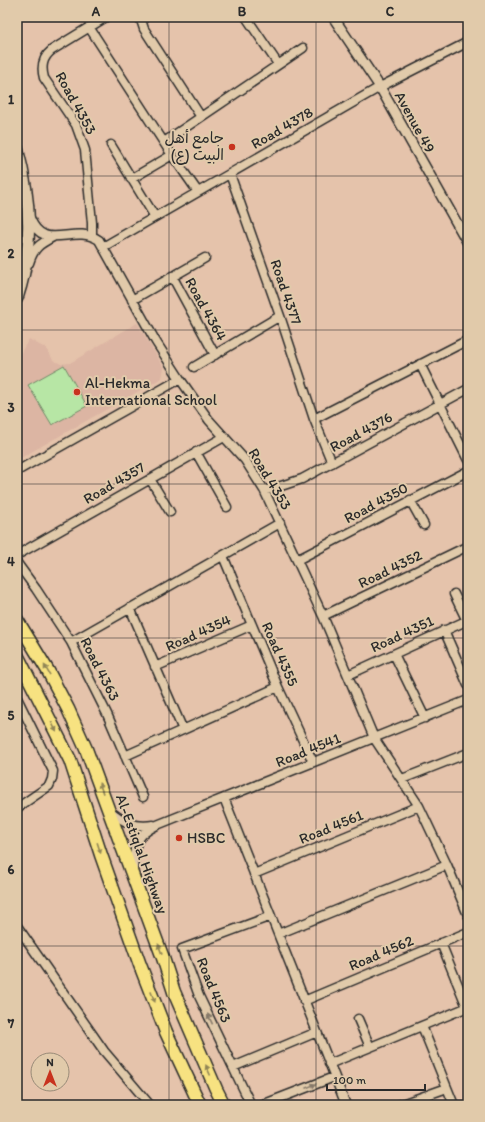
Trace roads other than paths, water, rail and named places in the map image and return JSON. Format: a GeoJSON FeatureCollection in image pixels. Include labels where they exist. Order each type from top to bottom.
{"type":"FeatureCollection","features":[{"type":"Feature","properties":{"kind":"main road"},"geometry":{"type":"LineString","coordinates":[[17,148],[23,172],[29,215],[29,231],[24,278],[17,298]]}},
{"type":"Feature","properties":{"kind":"main road","name":"Al-Estiqlal Highway"},"geometry":{"type":"LineString","coordinates":[[17,620],[48,671],[68,709],[86,749],[163,958],[174,992],[224,1105]]}},
{"type":"Feature","properties":{"kind":"main road"},"geometry":{"type":"LineString","coordinates":[[17,655],[70,760],[120,911],[140,965],[166,1032],[200,1105]]}},
{"type":"Feature","properties":{"kind":"street","name":"Road 4353"},"geometry":{"type":"LineString","coordinates":[[106,17],[47,53],[42,63],[44,78],[76,125],[85,150],[92,236],[99,240],[103,246],[156,342],[180,379],[210,420],[245,460],[264,490],[324,616],[374,738]]}},
{"type":"Feature","properties":{"kind":"street"},"geometry":{"type":"LineString","coordinates":[[140,17],[144,29],[201,117]]}},
{"type":"Feature","properties":{"kind":"street"},"geometry":{"type":"LineString","coordinates":[[246,17],[278,64]]}},
{"type":"Feature","properties":{"kind":"street","name":"Avenue 49"},"geometry":{"type":"LineString","coordinates":[[333,17],[380,87],[465,231],[468,243]]}},
{"type":"Feature","properties":{"kind":"street"},"geometry":{"type":"LineString","coordinates":[[89,27],[172,155],[198,192]]}},
{"type":"Feature","properties":{"kind":"street","name":"Road 4378"},"geometry":{"type":"LineString","coordinates":[[103,246],[380,87],[468,42]]}},
{"type":"Feature","properties":{"kind":"street"},"geometry":{"type":"LineString","coordinates":[[164,142],[303,48]]}},
{"type":"Feature","properties":{"kind":"street"},"geometry":{"type":"LineString","coordinates":[[111,145],[155,217]]}},
{"type":"Feature","properties":{"kind":"street"},"geometry":{"type":"LineString","coordinates":[[131,179],[172,155]]}},
{"type":"Feature","properties":{"kind":"street","name":"Road 4377"},"geometry":{"type":"LineString","coordinates":[[230,174],[314,418],[332,463]]}},
{"type":"Feature","properties":{"kind":"street"},"geometry":{"type":"LineString","coordinates":[[29,215],[33,225],[42,235],[53,237],[80,234],[92,236]]}},
{"type":"Feature","properties":{"kind":"street"},"geometry":{"type":"LineString","coordinates":[[24,278],[35,248],[53,237]]}},
{"type":"Feature","properties":{"kind":"street","name":"Road 4364"},"geometry":{"type":"LineString","coordinates":[[132,300],[205,258]]}},
{"type":"Feature","properties":{"kind":"street","name":"Road 4364"},"geometry":{"type":"LineString","coordinates":[[172,276],[215,355]]}},
{"type":"Feature","properties":{"kind":"street","name":"Road 4364"},"geometry":{"type":"LineString","coordinates":[[194,367],[280,316]]}},
{"type":"Feature","properties":{"kind":"street"},"geometry":{"type":"LineString","coordinates":[[314,418],[468,340]]}},
{"type":"Feature","properties":{"kind":"street"},"geometry":{"type":"LineString","coordinates":[[420,364],[468,460]]}},
{"type":"Feature","properties":{"kind":"street"},"geometry":{"type":"LineString","coordinates":[[17,471],[180,379]]}},
{"type":"Feature","properties":{"kind":"street","name":"Road 4376"},"geometry":{"type":"LineString","coordinates":[[264,490],[272,489],[302,479],[468,389]]}},
{"type":"Feature","properties":{"kind":"street","name":"Road 4357"},"geometry":{"type":"LineString","coordinates":[[17,555],[224,437]]}},
{"type":"Feature","properties":{"kind":"street"},"geometry":{"type":"LineString","coordinates":[[196,452],[227,507]]}},
{"type":"Feature","properties":{"kind":"street","name":"Road 4350"},"geometry":{"type":"LineString","coordinates":[[297,560],[468,471]]}},
{"type":"Feature","properties":{"kind":"street"},"geometry":{"type":"LineString","coordinates":[[150,479],[170,512]]}},
{"type":"Feature","properties":{"kind":"street"},"geometry":{"type":"LineString","coordinates":[[410,500],[424,526]]}},
{"type":"Feature","properties":{"kind":"street"},"geometry":{"type":"LineString","coordinates":[[71,642],[280,523]]}},
{"type":"Feature","properties":{"kind":"street","name":"Road 4352"},"geometry":{"type":"LineString","coordinates":[[324,616],[468,546]]}},
{"type":"Feature","properties":{"kind":"street","name":"Road 4355"},"geometry":{"type":"LineString","coordinates":[[223,556],[278,687],[313,762]]}},
{"type":"Feature","properties":{"kind":"street","name":"Road 4363"},"geometry":{"type":"LineString","coordinates":[[17,563],[36,588],[71,642],[107,714],[142,797]]}},
{"type":"Feature","properties":{"kind":"street"},"geometry":{"type":"LineString","coordinates":[[454,594],[468,620]]}},
{"type":"Feature","properties":{"kind":"street","name":"Road 4354"},"geometry":{"type":"LineString","coordinates":[[130,608],[183,730]]}},
{"type":"Feature","properties":{"kind":"street","name":"Road 4351"},"geometry":{"type":"LineString","coordinates":[[348,674],[468,620]]}},
{"type":"Feature","properties":{"kind":"street","name":"Road 4354"},"geometry":{"type":"LineString","coordinates":[[155,667],[252,625]]}},
{"type":"Feature","properties":{"kind":"street"},"geometry":{"type":"LineString","coordinates":[[444,630],[468,685]]}},
{"type":"Feature","properties":{"kind":"street"},"geometry":{"type":"LineString","coordinates":[[394,654],[425,718]]}},
{"type":"Feature","properties":{"kind":"street"},"geometry":{"type":"LineString","coordinates":[[125,756],[278,687]]}},
{"type":"Feature","properties":{"kind":"street"},"geometry":{"type":"LineString","coordinates":[[17,698],[53,771],[49,786],[17,808]]}},
{"type":"Feature","properties":{"kind":"street","name":"Road 4541"},"geometry":{"type":"LineString","coordinates":[[157,825],[468,700]]}},
{"type":"Feature","properties":{"kind":"street"},"geometry":{"type":"LineString","coordinates":[[374,738],[419,806],[447,865],[468,915]]}},
{"type":"Feature","properties":{"kind":"street"},"geometry":{"type":"LineString","coordinates":[[402,779],[468,753]]}},
{"type":"Feature","properties":{"kind":"street"},"geometry":{"type":"LineString","coordinates":[[224,798],[346,1105]]}},
{"type":"Feature","properties":{"kind":"street","name":"Road 4561"},"geometry":{"type":"LineString","coordinates":[[254,874],[419,806]]}},
{"type":"Feature","properties":{"kind":"street"},"geometry":{"type":"LineString","coordinates":[[108,809],[120,819],[133,825],[157,825]]}},
{"type":"Feature","properties":{"kind":"street"},"geometry":{"type":"LineString","coordinates":[[132,874],[135,848],[140,837],[144,832],[157,825]]}},
{"type":"Feature","properties":{"kind":"street"},"geometry":{"type":"LineString","coordinates":[[278,934],[447,865]]}},
{"type":"Feature","properties":{"kind":"street","name":"Road 4563"},"geometry":{"type":"LineString","coordinates":[[251,1105],[199,996],[182,949],[270,916]]}},
{"type":"Feature","properties":{"kind":"street"},"geometry":{"type":"LineString","coordinates":[[17,926],[104,1052],[150,1105]]}},
{"type":"Feature","properties":{"kind":"street","name":"Road 4562"},"geometry":{"type":"LineString","coordinates":[[304,1000],[468,932]]}},
{"type":"Feature","properties":{"kind":"street"},"geometry":{"type":"LineString","coordinates":[[329,1064],[468,1007],[441,943]]}},
{"type":"Feature","properties":{"kind":"street"},"geometry":{"type":"LineString","coordinates":[[358,1019],[370,1047]]}},
{"type":"Feature","properties":{"kind":"street"},"geometry":{"type":"LineString","coordinates":[[422,1026],[454,1105]]}},
{"type":"Feature","properties":{"kind":"street"},"geometry":{"type":"LineString","coordinates":[[233,1067],[317,1032]]}},
{"type":"Feature","properties":{"kind":"street"},"geometry":{"type":"LineString","coordinates":[[262,1105],[334,1076]]}},
{"type":"Feature","properties":{"kind":"street"},"geometry":{"type":"LineString","coordinates":[[399,1105],[447,1088]]}},
{"type":"Feature","properties":{"kind":"place","name":"جامع أهل البيت (ع)"},"geometry":{"type":"Point","coordinates":[232,147]}},
{"type":"Feature","properties":{"kind":"place","name":"Al-Hekma International School"},"geometry":{"type":"Point","coordinates":[77,392]}},
{"type":"Feature","properties":{"kind":"place","name":"HSBC"},"geometry":{"type":"Point","coordinates":[179,838]}}]}
